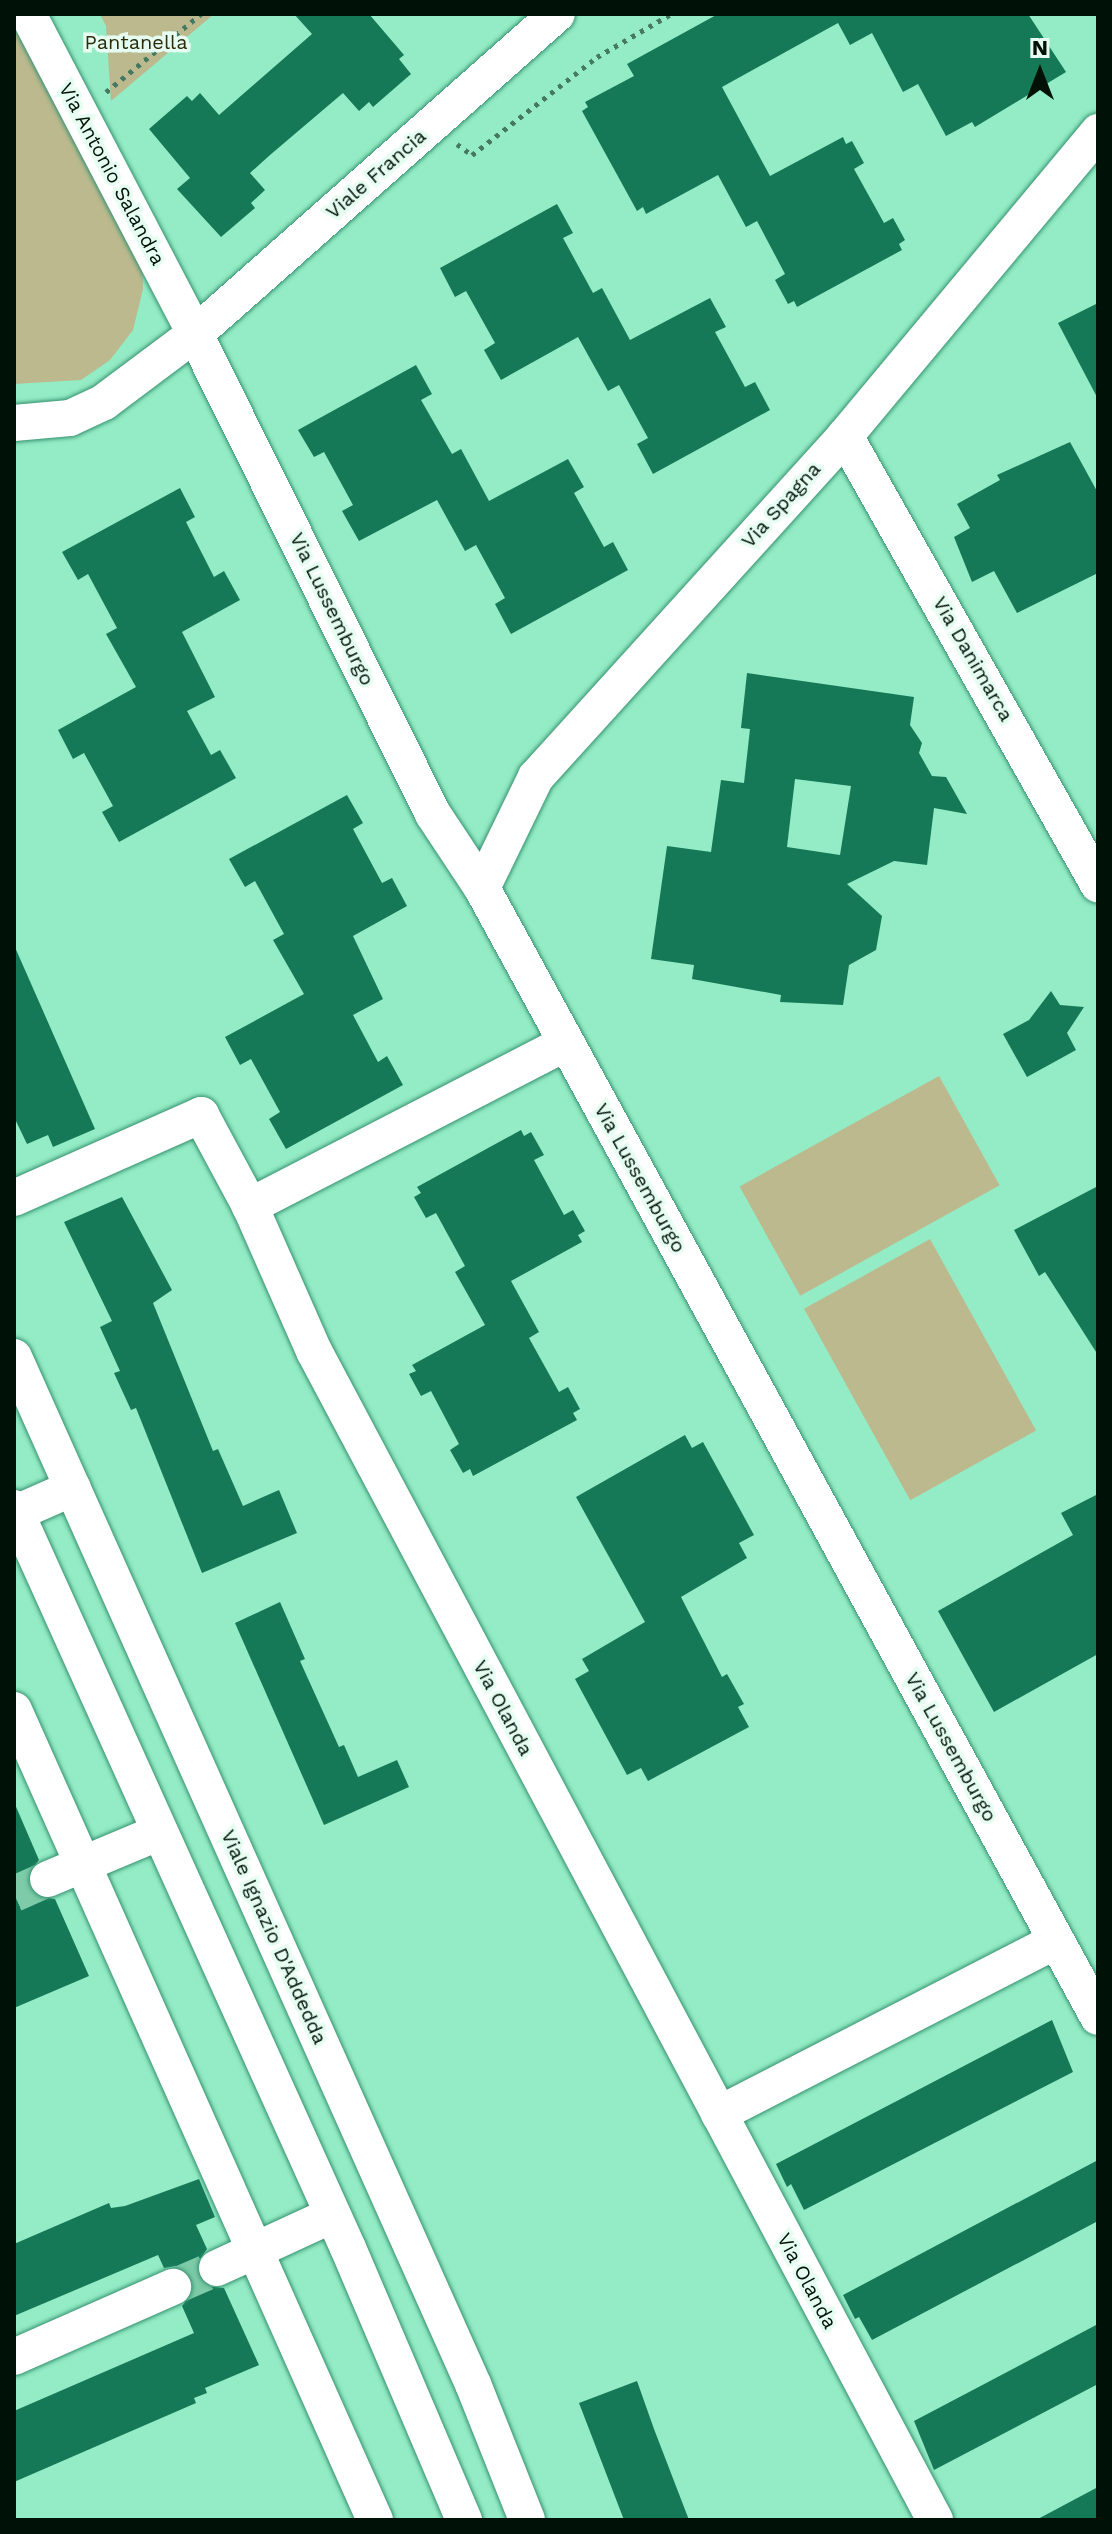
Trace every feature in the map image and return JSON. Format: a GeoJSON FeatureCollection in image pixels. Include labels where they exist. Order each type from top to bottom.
{"type":"FeatureCollection","features":[{"type":"Feature","properties":{"kind":"street","name":"Via Antonio Salandra"},"geometry":{"type":"LineString","coordinates":[[28,14],[195,334]]}},
{"type":"Feature","properties":{"kind":"street","name":"Viale Francia"},"geometry":{"type":"LineString","coordinates":[[14,423],[70,418],[104,402],[195,334],[557,14]]}},
{"type":"Feature","properties":{"kind":"street","name":"Via Spagna"},"geometry":{"type":"LineString","coordinates":[[482,888],[536,777],[845,436],[1098,132]]}},
{"type":"Feature","properties":{"kind":"street","name":"Via Lussemburgo"},"geometry":{"type":"LineString","coordinates":[[195,334],[433,814],[482,888],[1098,2017]]}},
{"type":"Feature","properties":{"kind":"street","name":"Via Danimarca"},"geometry":{"type":"LineString","coordinates":[[845,436],[1084,826],[1098,884]]}},
{"type":"Feature","properties":{"kind":"street"},"geometry":{"type":"LineString","coordinates":[[250,1206],[566,1043]]}},
{"type":"Feature","properties":{"kind":"street","name":"Via Olanda"},"geometry":{"type":"LineString","coordinates":[[14,1198],[201,1115],[250,1206],[314,1351],[935,2520]]}},
{"type":"Feature","properties":{"kind":"street","name":"Viale Ignazio D'Addedda"},"geometry":{"type":"LineString","coordinates":[[14,1357],[347,2101],[527,2520]]}},
{"type":"Feature","properties":{"kind":"street"},"geometry":{"type":"LineString","coordinates":[[73,1488],[15,1511],[292,2125],[464,2520]]}},
{"type":"Feature","properties":{"kind":"street"},"geometry":{"type":"LineString","coordinates":[[14,1710],[375,2520]]}},
{"type":"Feature","properties":{"kind":"street"},"geometry":{"type":"LineString","coordinates":[[48,1879],[160,1832]]}},
{"type":"Feature","properties":{"kind":"street"},"geometry":{"type":"LineString","coordinates":[[719,2114],[1056,1941]]}},
{"type":"Feature","properties":{"kind":"street"},"geometry":{"type":"LineString","coordinates":[[292,2125],[347,2101]]}},
{"type":"Feature","properties":{"kind":"street"},"geometry":{"type":"LineString","coordinates":[[217,2268],[332,2215]]}},
{"type":"Feature","properties":{"kind":"street"},"geometry":{"type":"LineString","coordinates":[[14,2357],[173,2287]]}},
{"type":"Feature","properties":{"kind":"path"},"geometry":{"type":"LineString","coordinates":[[80,113],[201,14]]}},
{"type":"Feature","properties":{"kind":"path"},"geometry":{"type":"LineString","coordinates":[[432,125],[472,155],[597,57],[671,14]]}},
{"type":"Feature","properties":{"kind":"green space"},"geometry":{"type":"Polygon","coordinates":[[[14,14],[142,253],[143,289],[133,330],[110,360],[81,380],[14,384],[14,14]]]}},
{"type":"Feature","properties":{"kind":"green space","name":"Pantanella"},"geometry":{"type":"Polygon","coordinates":[[[100,14],[214,14],[111,101],[106,26],[100,14]]]}},
{"type":"Feature","properties":{"kind":"green space"},"geometry":{"type":"Polygon","coordinates":[[[939,1076],[1000,1185],[800,1296],[740,1187],[939,1076]]]}},
{"type":"Feature","properties":{"kind":"green space"},"geometry":{"type":"Polygon","coordinates":[[[930,1239],[1036,1431],[910,1500],[804,1309],[930,1239]]]}},
{"type":"Feature","properties":{"kind":"building"},"geometry":{"type":"Polygon","coordinates":[[[294,14],[369,14],[404,55],[399,59],[411,74],[373,107],[369,102],[359,111],[343,93],[270,155],[250,173],[265,190],[251,203],[255,208],[221,237],[177,189],[190,178],[149,129],[187,96],[192,101],[200,93],[219,115],[312,34],[294,14]]]}},
{"type":"Feature","properties":{"kind":"building"},"geometry":{"type":"Polygon","coordinates":[[[718,14],[1028,14],[1066,72],[975,127],[972,122],[946,136],[918,84],[903,92],[872,33],[850,45],[838,23],[722,87],[770,176],[843,137],[846,144],[852,141],[864,163],[854,169],[884,223],[893,218],[905,240],[899,244],[902,250],[797,307],[794,301],[788,304],[775,280],[785,274],[757,221],[746,227],[718,175],[646,214],[643,207],[637,211],[582,111],[588,107],[585,102],[634,76],[627,64],[718,14]]]}},
{"type":"Feature","properties":{"kind":"building"},"geometry":{"type":"Polygon","coordinates":[[[557,204],[573,233],[563,238],[593,293],[602,288],[630,340],[710,298],[726,327],[715,332],[745,387],[755,382],[770,410],[653,474],[637,444],[648,438],[619,385],[608,391],[578,337],[501,380],[484,350],[495,343],[466,291],[455,297],[440,268],[557,204]]]}},
{"type":"Feature","properties":{"kind":"building"},"geometry":{"type":"Polygon","coordinates":[[[1098,303],[1098,399],[1058,323],[1098,303]]]}},
{"type":"Feature","properties":{"kind":"building"},"geometry":{"type":"Polygon","coordinates":[[[416,365],[432,394],[421,400],[452,454],[461,449],[489,501],[568,459],[584,487],[574,493],[604,547],[613,542],[628,570],[511,634],[495,604],[505,598],[476,545],[465,551],[437,500],[359,541],[342,511],[353,505],[324,452],[314,457],[298,430],[416,365]]]}},
{"type":"Feature","properties":{"kind":"building"},"geometry":{"type":"Polygon","coordinates":[[[1070,442],[1098,493],[1098,573],[1017,613],[994,571],[972,582],[954,537],[970,528],[957,504],[1000,480],[997,475],[1070,442]]]}},
{"type":"Feature","properties":{"kind":"building"},"geometry":{"type":"Polygon","coordinates":[[[180,488],[195,517],[186,522],[214,577],[224,571],[240,600],[182,632],[215,697],[187,711],[211,755],[220,750],[236,778],[119,842],[102,812],[113,806],[84,753],[73,759],[58,730],[136,687],[106,634],[117,628],[88,574],[78,580],[62,552],[180,488]]]}},
{"type":"Feature","properties":{"kind":"building"},"geometry":{"type":"Polygon","coordinates":[[[747,673],[914,697],[910,725],[922,743],[919,753],[932,776],[946,777],[967,814],[934,808],[927,865],[894,861],[847,884],[882,916],[876,950],[849,965],[843,1005],[780,1002],[781,995],[692,979],[694,965],[651,959],[667,846],[711,852],[721,780],[744,783],[750,729],[741,728],[747,673]],[[795,779],[787,847],[840,855],[851,786],[795,779]]]}},
{"type":"Feature","properties":{"kind":"building"},"geometry":{"type":"Polygon","coordinates":[[[347,795],[363,823],[353,829],[382,883],[392,878],[407,906],[353,936],[383,999],[353,1015],[378,1062],[387,1056],[403,1085],[286,1149],[269,1119],[280,1112],[251,1059],[240,1065],[225,1037],[304,994],[273,940],[284,934],[255,881],[245,887],[229,859],[347,795]]]}},
{"type":"Feature","properties":{"kind":"building"},"geometry":{"type":"Polygon","coordinates":[[[14,945],[95,1129],[53,1147],[48,1135],[27,1144],[14,1117],[14,945]]]}},
{"type":"Feature","properties":{"kind":"building"},"geometry":{"type":"Polygon","coordinates":[[[1051,991],[1060,1005],[1084,1007],[1067,1033],[1076,1050],[1027,1077],[1003,1034],[1029,1020],[1051,991]]]}},
{"type":"Feature","properties":{"kind":"building"},"geometry":{"type":"Polygon","coordinates":[[[521,1130],[524,1136],[531,1132],[544,1155],[534,1160],[564,1215],[573,1210],[585,1231],[578,1235],[582,1242],[511,1281],[539,1332],[529,1338],[559,1392],[568,1387],[580,1409],[573,1413],[577,1420],[473,1476],[470,1469],[463,1473],[450,1450],[459,1444],[431,1391],[421,1396],[409,1374],[416,1371],[412,1365],[485,1325],[455,1272],[465,1266],[436,1213],[426,1218],[414,1197],[421,1193],[417,1187],[521,1130]]]}},
{"type":"Feature","properties":{"kind":"building"},"geometry":{"type":"Polygon","coordinates":[[[1098,1186],[1098,1355],[1045,1272],[1039,1276],[1014,1230],[1098,1186]]]}},
{"type":"Feature","properties":{"kind":"building"},"geometry":{"type":"Polygon","coordinates":[[[122,1197],[172,1290],[153,1303],[213,1451],[218,1449],[243,1506],[279,1490],[297,1533],[202,1573],[136,1408],[131,1410],[114,1373],[120,1371],[100,1327],[112,1321],[64,1222],[122,1197]]]}},
{"type":"Feature","properties":{"kind":"building"},"geometry":{"type":"Polygon","coordinates":[[[685,1435],[692,1448],[703,1442],[754,1535],[739,1543],[747,1558],[681,1597],[722,1677],[727,1674],[744,1704],[738,1707],[749,1727],[648,1781],[641,1768],[627,1775],[575,1679],[589,1671],[582,1659],[645,1622],[576,1497],[685,1435]]]}},
{"type":"Feature","properties":{"kind":"building"},"geometry":{"type":"Polygon","coordinates":[[[1098,1494],[1098,1654],[994,1712],[938,1611],[1073,1535],[1061,1513],[1098,1494]]]}},
{"type":"Feature","properties":{"kind":"building"},"geometry":{"type":"Polygon","coordinates":[[[280,1602],[305,1659],[300,1661],[339,1747],[344,1745],[358,1777],[397,1760],[409,1787],[324,1825],[235,1623],[280,1602]]]}},
{"type":"Feature","properties":{"kind":"building"},"geometry":{"type":"Polygon","coordinates":[[[14,1802],[39,1860],[27,1876],[28,1886],[36,1896],[55,1899],[89,1976],[14,2008],[14,1802]]]}},
{"type":"Feature","properties":{"kind":"building"},"geometry":{"type":"Polygon","coordinates":[[[1052,2020],[1073,2072],[804,2210],[791,2184],[787,2187],[776,2164],[1052,2020]]]}},
{"type":"Feature","properties":{"kind":"building"},"geometry":{"type":"Polygon","coordinates":[[[1098,2160],[1098,2221],[872,2340],[859,2317],[855,2319],[843,2295],[1098,2160]]]}},
{"type":"Feature","properties":{"kind":"building"},"geometry":{"type":"Polygon","coordinates":[[[199,2179],[215,2217],[196,2225],[207,2249],[196,2265],[198,2276],[206,2286],[224,2288],[259,2365],[205,2388],[207,2393],[194,2398],[196,2403],[14,2482],[14,2411],[194,2333],[182,2306],[194,2290],[192,2278],[176,2266],[164,2268],[158,2255],[14,2316],[14,2244],[109,2203],[111,2208],[125,2206],[199,2179]]]}},
{"type":"Feature","properties":{"kind":"building"},"geometry":{"type":"Polygon","coordinates":[[[1098,2324],[1098,2384],[934,2470],[914,2421],[1098,2324]]]}},
{"type":"Feature","properties":{"kind":"building"},"geometry":{"type":"Polygon","coordinates":[[[637,2381],[689,2520],[624,2520],[579,2403],[637,2381]]]}},
{"type":"Feature","properties":{"kind":"building"},"geometry":{"type":"Polygon","coordinates":[[[1098,2487],[1098,2520],[1036,2520],[1098,2487]]]}},
{"type":"Feature","properties":{"kind":"tunnel"},"geometry":{"type":"LineString","coordinates":[[14,1894],[48,1879]]}},
{"type":"Feature","properties":{"kind":"tunnel"},"geometry":{"type":"LineString","coordinates":[[173,2287],[217,2268]]}}]}
